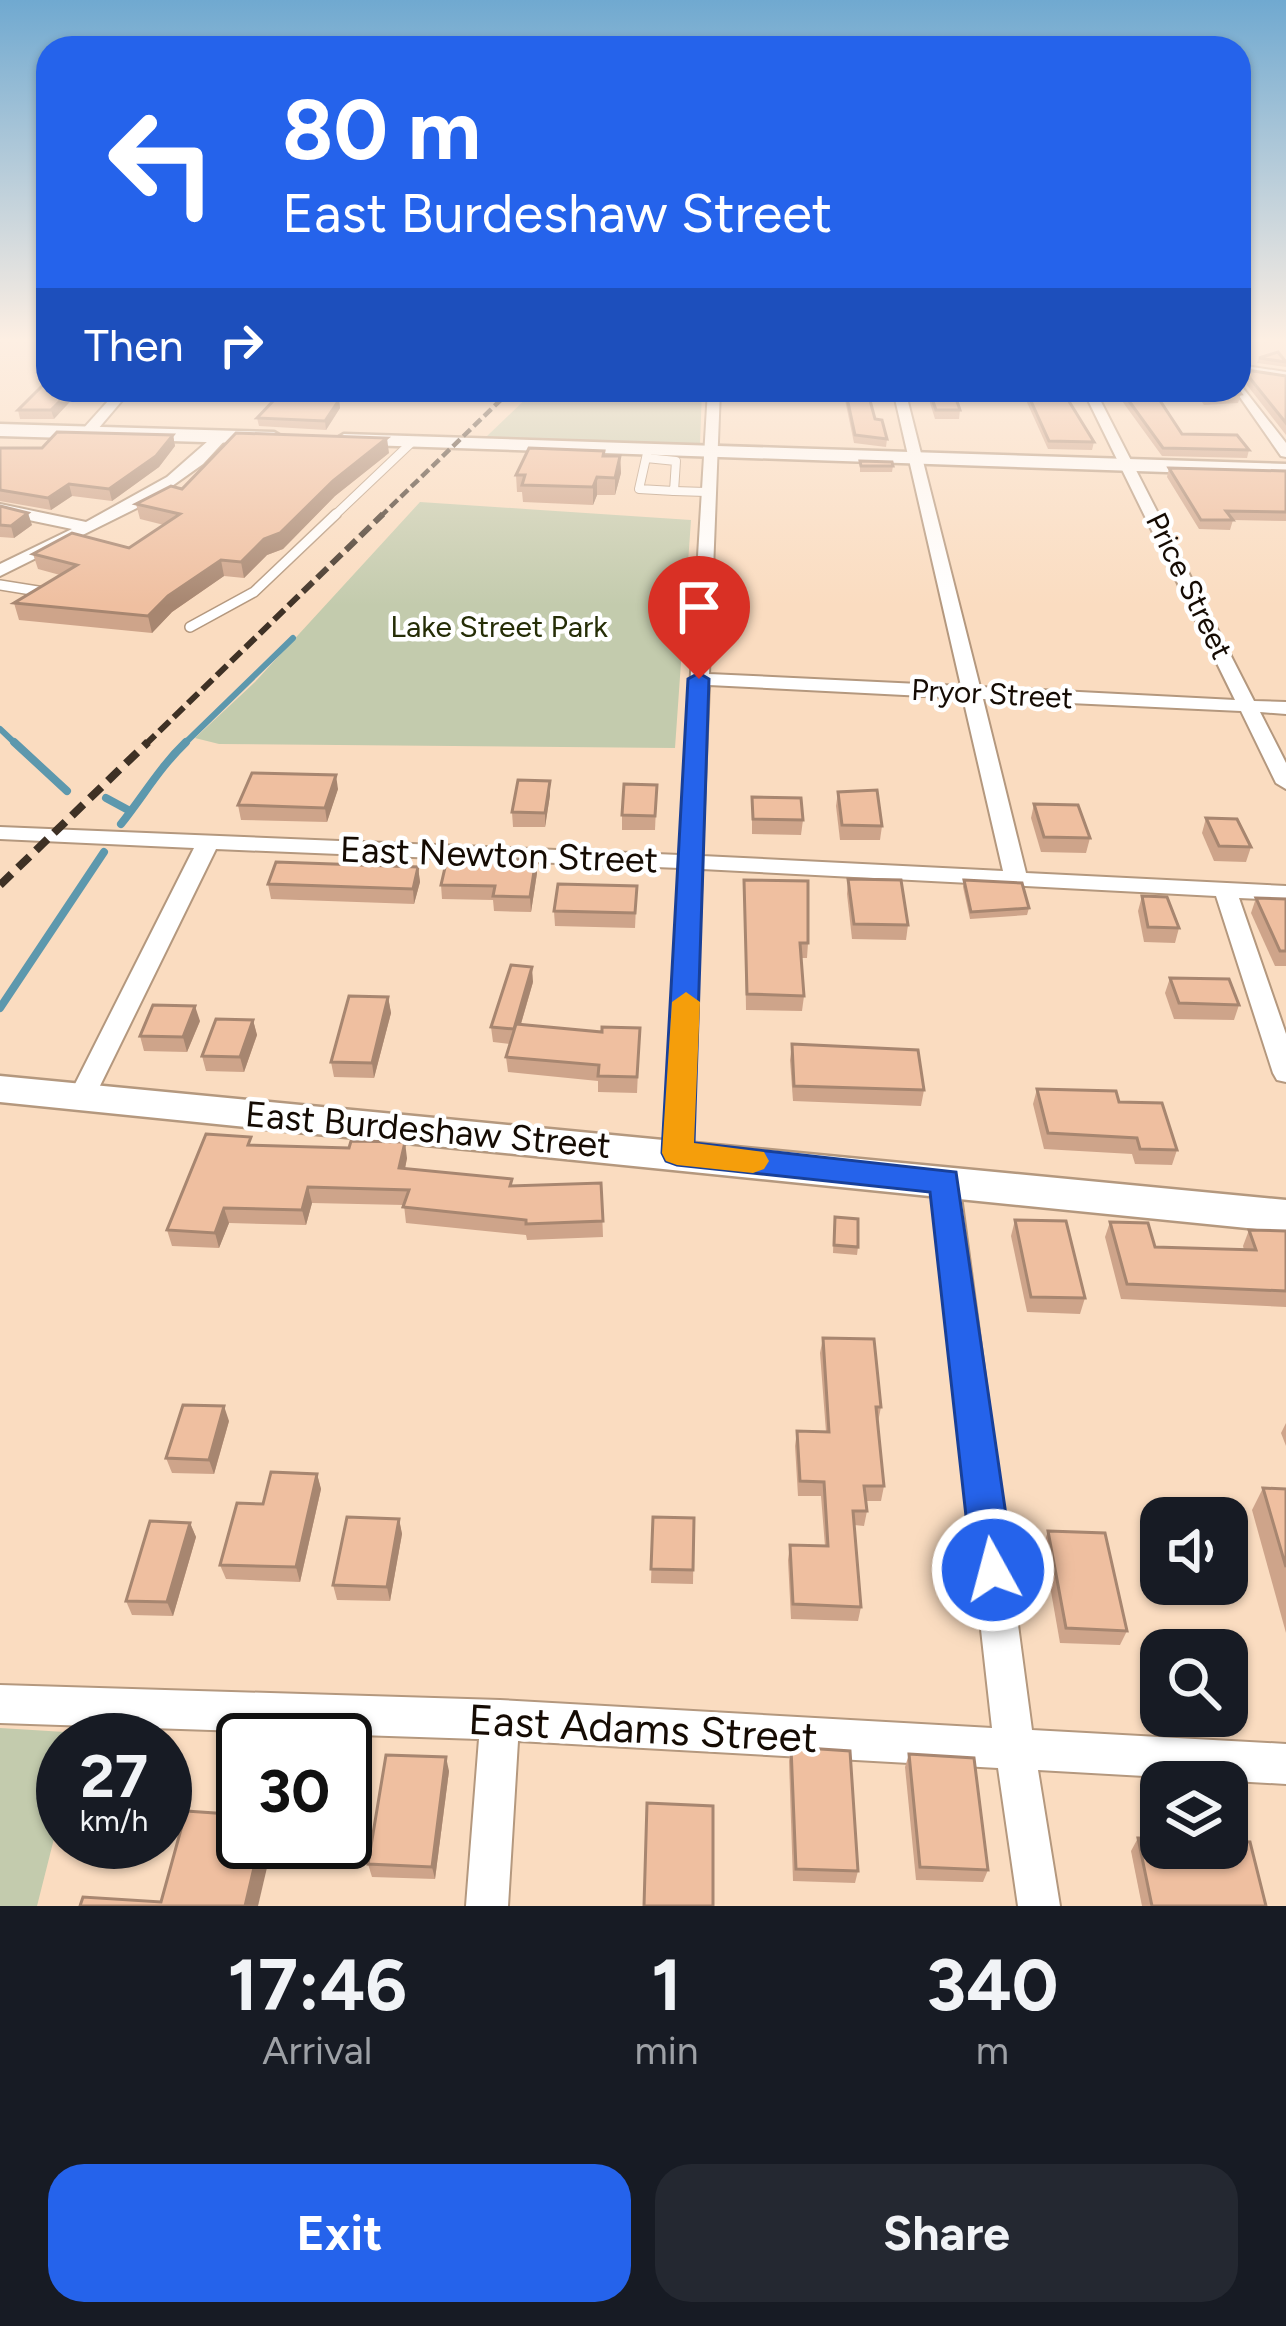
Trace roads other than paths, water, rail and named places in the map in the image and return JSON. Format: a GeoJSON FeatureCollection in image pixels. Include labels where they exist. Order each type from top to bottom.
{"type":"FeatureCollection","features":[{"type":"Feature","properties":{"kind":"street"},"geometry":{"type":"LineString","coordinates":[[87,433],[91,428]]}},
{"type":"Feature","properties":{"kind":"street"},"geometry":{"type":"LineString","coordinates":[[677,1153],[711,428]]}},
{"type":"Feature","properties":{"kind":"street"},"geometry":{"type":"LineString","coordinates":[[907,428],[1016,877]]}},
{"type":"Feature","properties":{"kind":"street","name":"Price Street"},"geometry":{"type":"LineString","coordinates":[[1110,428],[1286,783]]}},
{"type":"Feature","properties":{"kind":"street"},"geometry":{"type":"LineString","coordinates":[[1268,428],[1286,453]]}},
{"type":"Feature","properties":{"kind":"street"},"geometry":{"type":"LineString","coordinates":[[0,430],[292,439]]}},
{"type":"Feature","properties":{"kind":"street"},"geometry":{"type":"LineString","coordinates":[[0,571],[163,489],[202,459],[221,436]]}},
{"type":"Feature","properties":{"kind":"street"},"geometry":{"type":"LineString","coordinates":[[316,439],[647,454],[710,450],[1286,470]]}},
{"type":"Feature","properties":{"kind":"street"},"geometry":{"type":"LineString","coordinates":[[0,509],[86,527]]}},
{"type":"Feature","properties":{"kind":"street","name":"Pryor Street"},"geometry":{"type":"LineString","coordinates":[[699,679],[1286,708]]}},
{"type":"Feature","properties":{"kind":"street","name":"East Newton Street"},"geometry":{"type":"LineString","coordinates":[[0,833],[1286,893]]}},
{"type":"Feature","properties":{"kind":"street"},"geometry":{"type":"LineString","coordinates":[[82,1096],[208,842]]}},
{"type":"Feature","properties":{"kind":"street"},"geometry":{"type":"LineString","coordinates":[[1225,890],[1286,1073]]}},
{"type":"Feature","properties":{"kind":"street","name":"East Burdeshaw Street"},"geometry":{"type":"LineString","coordinates":[[0,1089],[1286,1216]]}},
{"type":"Feature","properties":{"kind":"street"},"geometry":{"type":"LineString","coordinates":[[945,1181],[1014,1745],[1039,1906]]}},
{"type":"Feature","properties":{"kind":"street","name":"East Adams Street"},"geometry":{"type":"LineString","coordinates":[[0,1704],[500,1720],[1014,1745],[1286,1764]]}},
{"type":"Feature","properties":{"kind":"street"},"geometry":{"type":"LineString","coordinates":[[487,1906],[500,1720]]}},
{"type":"Feature","properties":{"kind":"lane"},"geometry":{"type":"LineString","coordinates":[[190,627],[254,592],[412,442]]}},
{"type":"Feature","properties":{"kind":"lane"},"geometry":{"type":"LineString","coordinates":[[674,491],[676,460],[647,454],[639,489],[674,491],[706,492]]}},
{"type":"Feature","properties":{"kind":"lane"},"geometry":{"type":"LineString","coordinates":[[0,585],[44,592]]}},
{"type":"Feature","properties":{"kind":"waterway"},"geometry":{"type":"LineString","coordinates":[[185,743],[293,638]]}},
{"type":"Feature","properties":{"kind":"waterway"},"geometry":{"type":"LineString","coordinates":[[0,729],[17,745]]}},
{"type":"Feature","properties":{"kind":"waterway"},"geometry":{"type":"LineString","coordinates":[[14,742],[67,791]]}},
{"type":"Feature","properties":{"kind":"waterway"},"geometry":{"type":"LineString","coordinates":[[121,824],[185,743]]}},
{"type":"Feature","properties":{"kind":"waterway"},"geometry":{"type":"LineString","coordinates":[[106,798],[130,811]]}},
{"type":"Feature","properties":{"kind":"waterway"},"geometry":{"type":"LineString","coordinates":[[0,1008],[104,852]]}},
{"type":"Feature","properties":{"kind":"railway"},"geometry":{"type":"LineString","coordinates":[[380,517],[472,428]]}},
{"type":"Feature","properties":{"kind":"railway"},"geometry":{"type":"LineString","coordinates":[[145,745],[383,514]]}},
{"type":"Feature","properties":{"kind":"railway"},"geometry":{"type":"LineString","coordinates":[[0,885],[148,742]]}},
{"type":"Feature","properties":{"kind":"park label","name":"Lake Street Park"},"geometry":{"type":"Point","coordinates":[499,627]}}]}
